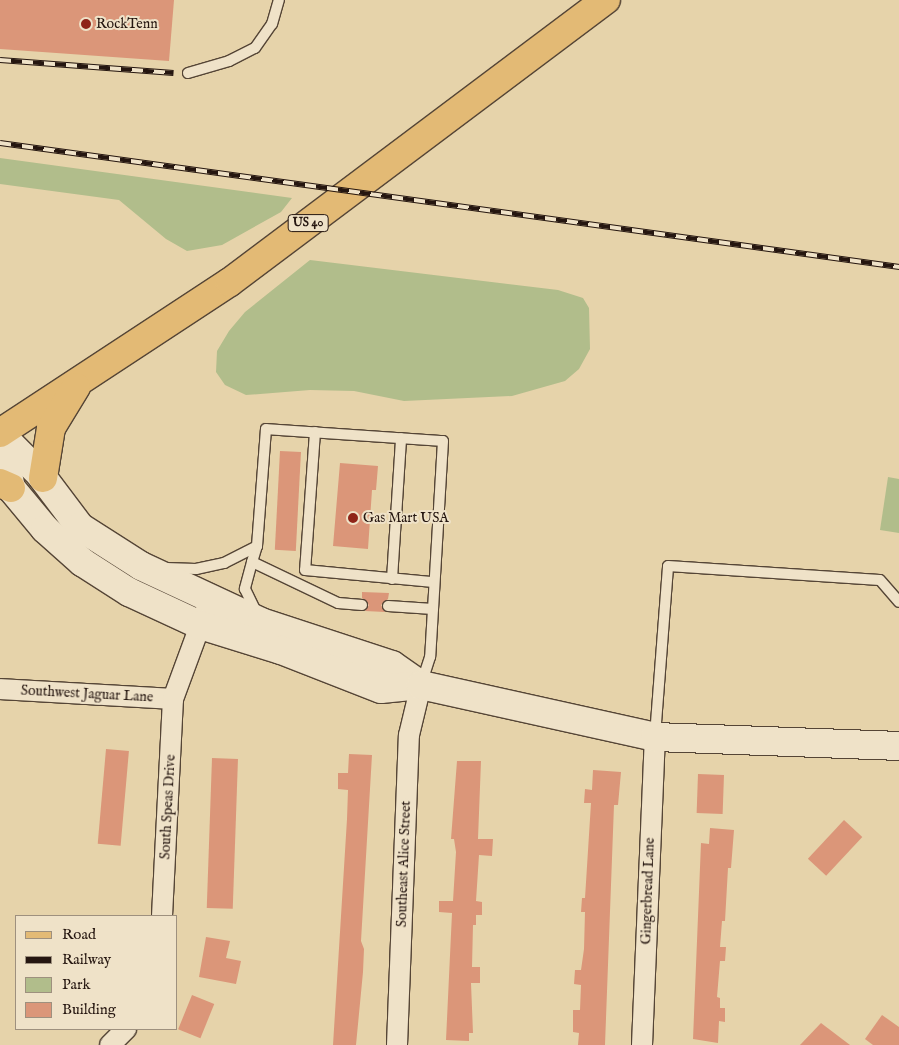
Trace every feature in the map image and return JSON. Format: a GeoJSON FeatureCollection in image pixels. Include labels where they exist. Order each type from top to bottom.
{"type":"FeatureCollection","features":[{"type":"Feature","properties":{"kind":"main road","name":"US 40"},"geometry":{"type":"LineString","coordinates":[[0,435],[230,282],[606,0]]}},
{"type":"Feature","properties":{"kind":"main road"},"geometry":{"type":"LineString","coordinates":[[44,478],[52,428],[79,381]]}},
{"type":"Feature","properties":{"kind":"main road"},"geometry":{"type":"LineString","coordinates":[[0,435],[44,478],[80,527],[141,566],[261,622],[392,665],[421,685]]}},
{"type":"Feature","properties":{"kind":"main road"},"geometry":{"type":"LineString","coordinates":[[0,435],[6,486],[45,528],[82,562],[129,592],[200,624],[281,650],[381,688],[421,685],[655,737],[899,746]]}},
{"type":"Feature","properties":{"kind":"street","name":"South Speas Drive"},"geometry":{"type":"LineString","coordinates":[[162,915],[173,699],[210,598]]}},
{"type":"Feature","properties":{"kind":"street","name":"Southeast Alice Street"},"geometry":{"type":"LineString","coordinates":[[398,1045],[409,736],[421,685]]}},
{"type":"Feature","properties":{"kind":"street","name":"Southwest Jaguar Lane"},"geometry":{"type":"LineString","coordinates":[[0,689],[173,699]]}},
{"type":"Feature","properties":{"kind":"street","name":"Gingerbread Lane"},"geometry":{"type":"LineString","coordinates":[[642,1045],[655,737]]}},
{"type":"Feature","properties":{"kind":"street"},"geometry":{"type":"LineString","coordinates":[[110,1045],[125,1030]]}},
{"type":"Feature","properties":{"kind":"lane"},"geometry":{"type":"LineString","coordinates":[[188,73],[229,61],[255,48],[272,24],[279,0]]}},
{"type":"Feature","properties":{"kind":"lane"},"geometry":{"type":"LineString","coordinates":[[261,622],[245,589],[257,546],[266,429],[443,441],[433,582],[430,657],[421,685]]}},
{"type":"Feature","properties":{"kind":"lane"},"geometry":{"type":"LineString","coordinates":[[299,584],[304,570],[315,432]]}},
{"type":"Feature","properties":{"kind":"lane"},"geometry":{"type":"LineString","coordinates":[[392,579],[401,438]]}},
{"type":"Feature","properties":{"kind":"lane"},"geometry":{"type":"LineString","coordinates":[[141,566],[196,569],[224,564],[257,546]]}},
{"type":"Feature","properties":{"kind":"lane"},"geometry":{"type":"LineString","coordinates":[[252,562],[338,603],[362,605]]}},
{"type":"Feature","properties":{"kind":"lane"},"geometry":{"type":"LineString","coordinates":[[655,737],[668,566],[880,580],[899,602]]}},
{"type":"Feature","properties":{"kind":"lane"},"geometry":{"type":"LineString","coordinates":[[304,570],[433,582]]}},
{"type":"Feature","properties":{"kind":"lane"},"geometry":{"type":"LineString","coordinates":[[388,606],[433,609]]}},
{"type":"Feature","properties":{"kind":"green space"},"geometry":{"type":"Polygon","coordinates":[[[0,158],[292,198],[281,212],[222,245],[187,251],[166,239],[119,200],[0,184],[0,158]]]}},
{"type":"Feature","properties":{"kind":"green space"},"geometry":{"type":"Polygon","coordinates":[[[310,260],[558,290],[583,298],[589,308],[590,349],[579,369],[565,381],[512,396],[404,401],[354,391],[310,390],[246,395],[225,385],[216,372],[217,351],[229,331],[245,312],[310,260]]]}},
{"type":"Feature","properties":{"kind":"green space"},"geometry":{"type":"Polygon","coordinates":[[[888,477],[899,479],[899,533],[880,530],[888,477]]]}},
{"type":"Feature","properties":{"kind":"building","name":"RockTenn"},"geometry":{"type":"Polygon","coordinates":[[[0,0],[174,0],[169,61],[0,49],[0,0]]]}},
{"type":"Feature","properties":{"kind":"building"},"geometry":{"type":"Polygon","coordinates":[[[280,451],[301,452],[296,551],[275,550],[280,451]]]}},
{"type":"Feature","properties":{"kind":"building","name":"Gas Mart USA"},"geometry":{"type":"Polygon","coordinates":[[[340,463],[378,466],[376,490],[372,490],[368,549],[333,546],[340,463]]]}},
{"type":"Feature","properties":{"kind":"building"},"geometry":{"type":"Polygon","coordinates":[[[362,592],[389,593],[388,599],[381,605],[385,612],[365,611],[369,605],[362,598],[362,592]]]}},
{"type":"Feature","properties":{"kind":"building"},"geometry":{"type":"Polygon","coordinates":[[[106,749],[129,751],[121,846],[98,844],[106,749]]]}},
{"type":"Feature","properties":{"kind":"building"},"geometry":{"type":"Polygon","coordinates":[[[349,754],[372,755],[361,941],[364,949],[363,972],[356,1045],[333,1045],[348,790],[338,789],[338,773],[348,773],[349,754]]]}},
{"type":"Feature","properties":{"kind":"building"},"geometry":{"type":"Polygon","coordinates":[[[212,758],[238,759],[233,909],[207,908],[212,758]]]}},
{"type":"Feature","properties":{"kind":"building"},"geometry":{"type":"Polygon","coordinates":[[[457,761],[481,761],[478,839],[493,839],[492,856],[479,855],[476,901],[482,902],[482,915],[476,915],[476,925],[473,925],[472,967],[480,967],[480,983],[471,983],[473,1033],[469,1033],[469,1041],[446,1040],[452,913],[439,912],[439,901],[453,901],[456,852],[454,839],[451,839],[457,761]]]}},
{"type":"Feature","properties":{"kind":"building"},"geometry":{"type":"Polygon","coordinates":[[[593,770],[621,772],[618,805],[614,805],[605,1045],[578,1045],[579,1033],[573,1032],[573,1010],[580,1010],[581,985],[574,984],[575,970],[581,970],[584,949],[585,912],[581,912],[582,898],[585,898],[591,803],[584,803],[585,789],[592,790],[593,770]]]}},
{"type":"Feature","properties":{"kind":"building"},"geometry":{"type":"Polygon","coordinates":[[[698,774],[724,775],[723,814],[697,813],[698,774]]]}},
{"type":"Feature","properties":{"kind":"building"},"geometry":{"type":"Polygon","coordinates":[[[844,820],[862,837],[826,876],[808,859],[844,820]]]}},
{"type":"Feature","properties":{"kind":"building"},"geometry":{"type":"Polygon","coordinates":[[[710,828],[734,830],[731,868],[728,868],[725,921],[722,921],[720,947],[726,947],[725,961],[720,961],[717,997],[720,998],[720,1008],[725,1008],[725,1022],[719,1021],[718,1043],[693,1039],[701,843],[709,844],[710,828]]]}},
{"type":"Feature","properties":{"kind":"building"},"geometry":{"type":"Polygon","coordinates":[[[206,937],[230,941],[226,958],[241,961],[236,984],[199,977],[206,937]]]}},
{"type":"Feature","properties":{"kind":"building"},"geometry":{"type":"Polygon","coordinates":[[[192,995],[214,1004],[200,1038],[178,1029],[192,995]]]}},
{"type":"Feature","properties":{"kind":"building"},"geometry":{"type":"Polygon","coordinates":[[[882,1015],[899,1027],[899,1045],[873,1045],[865,1039],[882,1015]]]}},
{"type":"Feature","properties":{"kind":"building"},"geometry":{"type":"Polygon","coordinates":[[[821,1023],[850,1045],[800,1045],[821,1023]]]}},
{"type":"Feature","properties":{"kind":"railway"},"geometry":{"type":"LineString","coordinates":[[0,60],[174,73]]}},
{"type":"Feature","properties":{"kind":"railway"},"geometry":{"type":"LineString","coordinates":[[0,143],[899,267]]}},
{"type":"Feature","properties":{"kind":"place","name":"RockTenn"},"geometry":{"type":"Point","coordinates":[86,24]}},
{"type":"Feature","properties":{"kind":"place","name":"Gas Mart USA"},"geometry":{"type":"Point","coordinates":[353,518]}}]}
